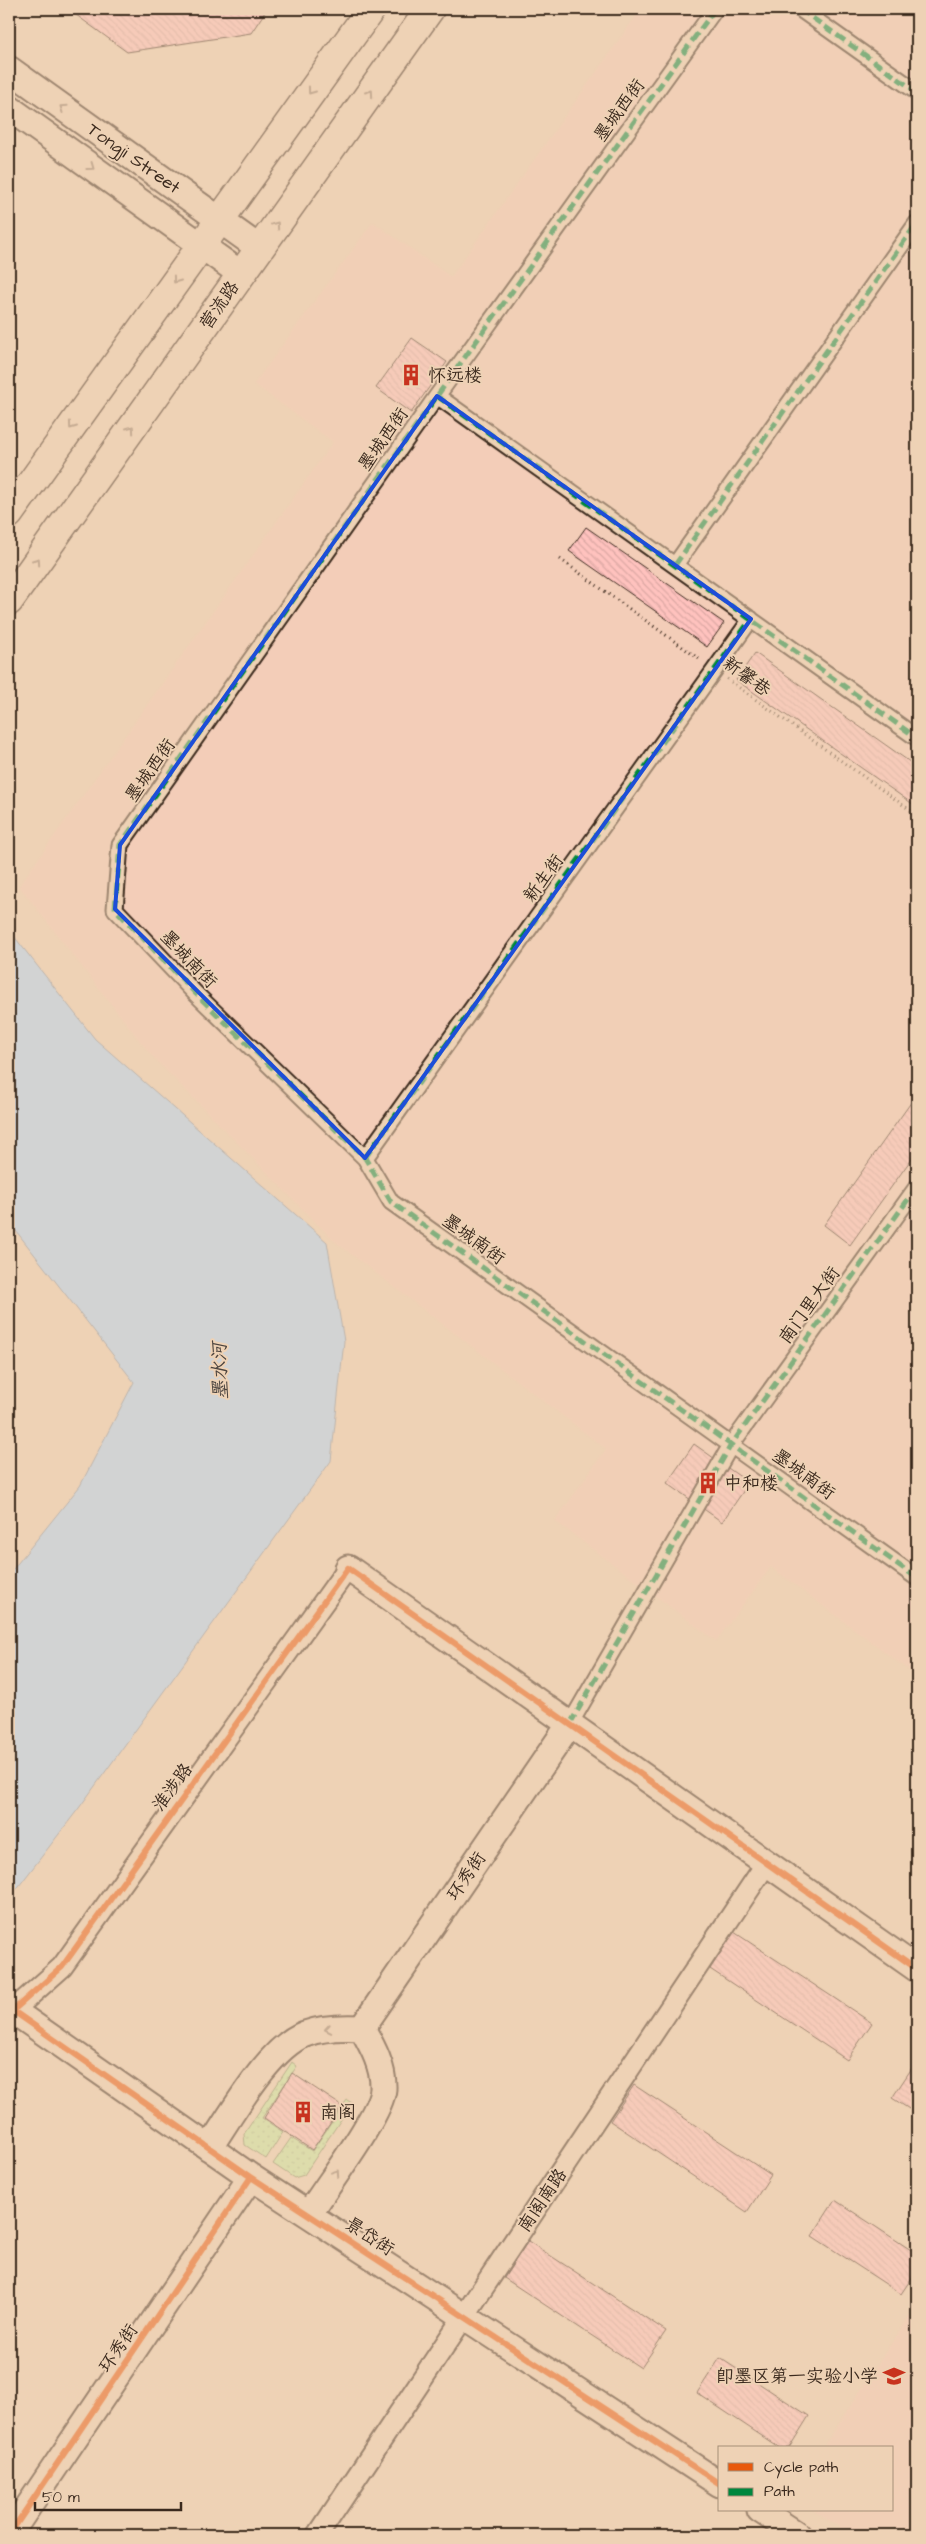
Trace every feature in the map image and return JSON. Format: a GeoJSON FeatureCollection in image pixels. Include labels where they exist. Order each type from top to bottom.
{"type":"FeatureCollection","features":[{"type":"Feature","properties":{"kind":"main road"},"geometry":{"type":"LineString","coordinates":[[9,514],[371,9]]}},
{"type":"Feature","properties":{"kind":"main road","name":"营流路"},"geometry":{"type":"LineString","coordinates":[[9,601],[430,9]]}},
{"type":"Feature","properties":{"kind":"street","name":"墨城西街"},"geometry":{"type":"LineString","coordinates":[[120,845],[437,396],[715,9]]}},
{"type":"Feature","properties":{"kind":"street"},"geometry":{"type":"LineString","coordinates":[[800,9],[917,92]]}},
{"type":"Feature","properties":{"kind":"street","name":"Tongji Street"},"geometry":{"type":"LineString","coordinates":[[9,69],[260,248]]}},
{"type":"Feature","properties":{"kind":"street","name":"Tongji Street"},"geometry":{"type":"LineString","coordinates":[[9,108],[241,274]]}},
{"type":"Feature","properties":{"kind":"street"},"geometry":{"type":"LineString","coordinates":[[675,565],[917,223]]}},
{"type":"Feature","properties":{"kind":"street"},"geometry":{"type":"LineString","coordinates":[[437,396],[917,738]]}},
{"type":"Feature","properties":{"kind":"street","name":"新生街"},"geometry":{"type":"LineString","coordinates":[[365,1158],[752,620]]}},
{"type":"Feature","properties":{"kind":"street","name":"墨城南街"},"geometry":{"type":"LineString","coordinates":[[120,845],[115,909],[196,994],[365,1158],[391,1202],[917,1578]]}},
{"type":"Feature","properties":{"kind":"street","name":"南门里大街"},"geometry":{"type":"LineString","coordinates":[[570,1724],[731,1445],[917,1187]]}},
{"type":"Feature","properties":{"kind":"street"},"geometry":{"type":"LineString","coordinates":[[348,1568],[917,1969]]}},
{"type":"Feature","properties":{"kind":"street","name":"淮涉路"},"geometry":{"type":"LineString","coordinates":[[10,2011],[62,1967],[348,1568]]}},
{"type":"Feature","properties":{"kind":"street","name":"环秀街"},"geometry":{"type":"LineString","coordinates":[[362,2028],[570,1724]]}},
{"type":"Feature","properties":{"kind":"street","name":"南阁南路"},"geometry":{"type":"LineString","coordinates":[[318,2535],[766,1864]]}},
{"type":"Feature","properties":{"kind":"street","name":"景岱街"},"geometry":{"type":"LineString","coordinates":[[10,2011],[251,2177],[465,2315],[718,2483]]}},
{"type":"Feature","properties":{"kind":"street"},"geometry":{"type":"LineString","coordinates":[[209,2148],[274,2054],[304,2034],[332,2027],[362,2028],[378,2056],[383,2089],[372,2119],[309,2214]]}},
{"type":"Feature","properties":{"kind":"street","name":"环秀街"},"geometry":{"type":"LineString","coordinates":[[9,2535],[251,2177]]}},
{"type":"Feature","properties":{"kind":"street"},"geometry":{"type":"LineString","coordinates":[[763,2512],[798,2535]]}},
{"type":"Feature","properties":{"kind":"highlighted area"},"geometry":{"type":"Polygon","coordinates":[[[437,396],[751,619],[365,1158],[115,909],[120,845],[437,396]]]}},
{"type":"Feature","properties":{"kind":"shaded area"},"geometry":{"type":"Polygon","coordinates":[[[641,9],[917,9],[917,1676],[771,1567],[716,1641],[555,1521],[606,1449],[334,1241],[150,1054],[19,886],[333,442],[254,384],[373,222],[451,277],[641,9]]]}},
{"type":"Feature","properties":{"kind":"shaded area","name":"即墨区第一实验小学"},"geometry":{"type":"Polygon","coordinates":[[[917,2304],[917,2535],[852,2535],[816,2512],[894,2512],[894,2446],[824,2446],[917,2304]]]}},
{"type":"Feature","properties":{"kind":"green space"},"geometry":{"type":"Polygon","coordinates":[[[292,2062],[297,2066],[262,2118],[283,2132],[266,2159],[245,2145],[244,2134],[292,2062]]]}},
{"type":"Feature","properties":{"kind":"green space"},"geometry":{"type":"Polygon","coordinates":[[[347,2100],[352,2103],[304,2175],[294,2178],[273,2164],[291,2138],[312,2151],[347,2100]]]}},
{"type":"Feature","properties":{"kind":"water","name":"墨水河"},"geometry":{"type":"Polygon","coordinates":[[[9,930],[95,1039],[327,1242],[344,1341],[331,1461],[79,1808],[9,1899],[9,1574],[80,1486],[134,1382],[9,1222],[9,930]]]}},
{"type":"Feature","properties":{"kind":"building"},"geometry":{"type":"Polygon","coordinates":[[[68,9],[267,9],[251,33],[127,52],[68,9]]]}},
{"type":"Feature","properties":{"kind":"building","name":"怀远楼"},"geometry":{"type":"Polygon","coordinates":[[[412,338],[447,362],[411,413],[376,388],[412,338]]]}},
{"type":"Feature","properties":{"kind":"building"},"geometry":{"type":"Polygon","coordinates":[[[586,527],[724,623],[707,647],[569,551],[586,527]]]}},
{"type":"Feature","properties":{"kind":"building"},"geometry":{"type":"Polygon","coordinates":[[[755,653],[917,767],[917,807],[736,680],[755,653]]]}},
{"type":"Feature","properties":{"kind":"building"},"geometry":{"type":"Polygon","coordinates":[[[917,1094],[917,1151],[850,1245],[824,1225],[917,1094]]]}},
{"type":"Feature","properties":{"kind":"building","name":"中和楼"},"geometry":{"type":"Polygon","coordinates":[[[694,1444],[749,1483],[722,1522],[667,1483],[694,1444]]]}},
{"type":"Feature","properties":{"kind":"building"},"geometry":{"type":"Polygon","coordinates":[[[734,1932],[872,2023],[847,2060],[710,1969],[734,1932]]]}},
{"type":"Feature","properties":{"kind":"building"},"geometry":{"type":"Polygon","coordinates":[[[917,2063],[917,2114],[892,2098],[917,2063]]]}},
{"type":"Feature","properties":{"kind":"building","name":"南阁"},"geometry":{"type":"Polygon","coordinates":[[[292,2073],[342,2106],[312,2150],[264,2118],[292,2073]]]}},
{"type":"Feature","properties":{"kind":"building"},"geometry":{"type":"Polygon","coordinates":[[[634,2085],[771,2175],[747,2212],[610,2121],[634,2085]]]}},
{"type":"Feature","properties":{"kind":"building"},"geometry":{"type":"Polygon","coordinates":[[[835,2200],[917,2254],[917,2270],[901,2294],[812,2236],[835,2200]]]}},
{"type":"Feature","properties":{"kind":"building"},"geometry":{"type":"Polygon","coordinates":[[[528,2241],[666,2331],[641,2368],[504,2278],[528,2241]]]}},
{"type":"Feature","properties":{"kind":"building"},"geometry":{"type":"Polygon","coordinates":[[[720,2358],[809,2416],[790,2446],[777,2446],[697,2393],[720,2358]]]}},
{"type":"Feature","properties":{"kind":"marked path"},"geometry":{"type":"LineString","coordinates":[[715,9],[437,396],[120,845],[115,909],[196,994],[365,1158],[391,1202],[917,1578]]}},
{"type":"Feature","properties":{"kind":"marked path"},"geometry":{"type":"LineString","coordinates":[[800,9],[917,92]]}},
{"type":"Feature","properties":{"kind":"marked path"},"geometry":{"type":"LineString","coordinates":[[675,565],[917,223]]}},
{"type":"Feature","properties":{"kind":"marked path"},"geometry":{"type":"LineString","coordinates":[[437,396],[917,738]]}},
{"type":"Feature","properties":{"kind":"marked path"},"geometry":{"type":"LineString","coordinates":[[365,1158],[751,619]]}},
{"type":"Feature","properties":{"kind":"marked path"},"geometry":{"type":"LineString","coordinates":[[570,1724],[731,1445],[917,1187]]}},
{"type":"Feature","properties":{"kind":"cycle path"},"geometry":{"type":"LineString","coordinates":[[9,2014],[62,1967],[348,1568],[917,1969]]}},
{"type":"Feature","properties":{"kind":"cycle path"},"geometry":{"type":"LineString","coordinates":[[9,2008],[251,2177],[718,2483]]}},
{"type":"Feature","properties":{"kind":"cycle path"},"geometry":{"type":"LineString","coordinates":[[9,2535],[251,2177]]}},
{"type":"Feature","properties":{"kind":"place","name":"怀远楼"},"geometry":{"type":"Point","coordinates":[411,375]}},
{"type":"Feature","properties":{"kind":"place","name":"中和楼"},"geometry":{"type":"Point","coordinates":[708,1483]}},
{"type":"Feature","properties":{"kind":"place","name":"南阁"},"geometry":{"type":"Point","coordinates":[303,2112]}},
{"type":"Feature","properties":{"kind":"place","name":"即墨区第一实验小学"},"geometry":{"type":"Point","coordinates":[894,2376]}}]}
